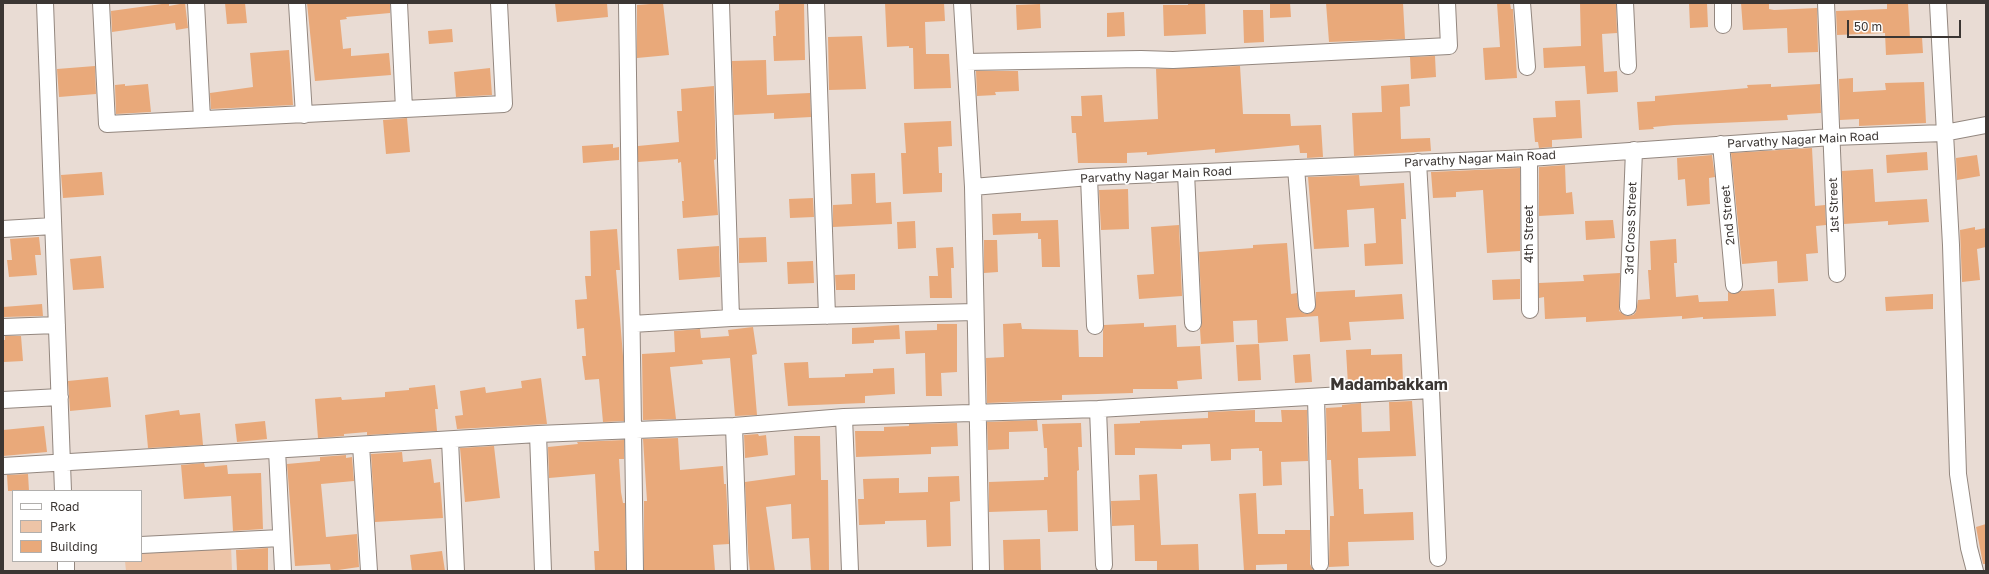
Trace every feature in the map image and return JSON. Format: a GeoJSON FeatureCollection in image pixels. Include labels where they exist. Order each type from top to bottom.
{"type":"FeatureCollection","features":[{"type":"Feature","properties":{"kind":"street"},"geometry":{"type":"LineString","coordinates":[[45,3],[63,490]]}},
{"type":"Feature","properties":{"kind":"street"},"geometry":{"type":"LineString","coordinates":[[101,3],[107,124],[504,104],[499,3]]}},
{"type":"Feature","properties":{"kind":"street"},"geometry":{"type":"LineString","coordinates":[[196,3],[202,119]]}},
{"type":"Feature","properties":{"kind":"street"},"geometry":{"type":"LineString","coordinates":[[297,3],[304,115]]}},
{"type":"Feature","properties":{"kind":"street"},"geometry":{"type":"LineString","coordinates":[[398,3],[404,109]]}},
{"type":"Feature","properties":{"kind":"street"},"geometry":{"type":"LineString","coordinates":[[627,3],[628,177],[634,431],[635,571]]}},
{"type":"Feature","properties":{"kind":"street"},"geometry":{"type":"LineString","coordinates":[[721,3],[731,318]]}},
{"type":"Feature","properties":{"kind":"street"},"geometry":{"type":"LineString","coordinates":[[816,3],[828,316]]}},
{"type":"Feature","properties":{"kind":"street"},"geometry":{"type":"LineString","coordinates":[[962,3],[973,187],[981,571]]}},
{"type":"Feature","properties":{"kind":"street"},"geometry":{"type":"LineString","coordinates":[[966,62],[1141,59],[1173,60],[1450,46],[1447,3]]}},
{"type":"Feature","properties":{"kind":"street"},"geometry":{"type":"LineString","coordinates":[[1522,3],[1527,66]]}},
{"type":"Feature","properties":{"kind":"street"},"geometry":{"type":"LineString","coordinates":[[1625,3],[1628,66]]}},
{"type":"Feature","properties":{"kind":"street"},"geometry":{"type":"LineString","coordinates":[[1723,3],[1723,25]]}},
{"type":"Feature","properties":{"kind":"street","name":"1st Street"},"geometry":{"type":"LineString","coordinates":[[1826,3],[1838,274]]}},
{"type":"Feature","properties":{"kind":"street"},"geometry":{"type":"LineString","coordinates":[[1938,3],[1951,245],[1958,474],[1966,527],[1975,571]]}},
{"type":"Feature","properties":{"kind":"street","name":"Parvathy Nagar Main Road"},"geometry":{"type":"LineString","coordinates":[[973,187],[1089,177],[1529,158],[1832,137],[1944,133],[1986,124]]}},
{"type":"Feature","properties":{"kind":"street","name":"2nd Street"},"geometry":{"type":"LineString","coordinates":[[1721,144],[1734,286]]}},
{"type":"Feature","properties":{"kind":"street","name":"3rd Cross Street"},"geometry":{"type":"LineString","coordinates":[[1628,307],[1634,150]]}},
{"type":"Feature","properties":{"kind":"street","name":"4th Street"},"geometry":{"type":"LineString","coordinates":[[1529,158],[1530,310]]}},
{"type":"Feature","properties":{"kind":"street"},"geometry":{"type":"LineString","coordinates":[[1418,162],[1432,390],[1438,558]]}},
{"type":"Feature","properties":{"kind":"street"},"geometry":{"type":"LineString","coordinates":[[1296,168],[1307,305]]}},
{"type":"Feature","properties":{"kind":"street"},"geometry":{"type":"LineString","coordinates":[[1186,174],[1193,322]]}},
{"type":"Feature","properties":{"kind":"street"},"geometry":{"type":"LineString","coordinates":[[1089,177],[1095,326]]}},
{"type":"Feature","properties":{"kind":"street"},"geometry":{"type":"LineString","coordinates":[[3,229],[53,226]]}},
{"type":"Feature","properties":{"kind":"street"},"geometry":{"type":"LineString","coordinates":[[632,324],[731,318],[975,312]]}},
{"type":"Feature","properties":{"kind":"street"},"geometry":{"type":"LineString","coordinates":[[3,327],[57,325]]}},
{"type":"Feature","properties":{"kind":"street"},"geometry":{"type":"LineString","coordinates":[[3,466],[538,434],[734,426],[844,417],[978,414],[1098,409],[1432,390]]}},
{"type":"Feature","properties":{"kind":"street"},"geometry":{"type":"LineString","coordinates":[[3,400],[60,397]]}},
{"type":"Feature","properties":{"kind":"street"},"geometry":{"type":"LineString","coordinates":[[1316,397],[1320,564]]}},
{"type":"Feature","properties":{"kind":"street"},"geometry":{"type":"LineString","coordinates":[[1098,409],[1104,565]]}},
{"type":"Feature","properties":{"kind":"street"},"geometry":{"type":"LineString","coordinates":[[844,417],[850,571]]}},
{"type":"Feature","properties":{"kind":"street"},"geometry":{"type":"LineString","coordinates":[[734,426],[739,571]]}},
{"type":"Feature","properties":{"kind":"street"},"geometry":{"type":"LineString","coordinates":[[538,434],[543,571]]}},
{"type":"Feature","properties":{"kind":"street"},"geometry":{"type":"LineString","coordinates":[[450,440],[456,571]]}},
{"type":"Feature","properties":{"kind":"street"},"geometry":{"type":"LineString","coordinates":[[361,445],[369,571]]}},
{"type":"Feature","properties":{"kind":"street"},"geometry":{"type":"LineString","coordinates":[[277,450],[283,571]]}},
{"type":"Feature","properties":{"kind":"street"},"geometry":{"type":"LineString","coordinates":[[142,545],[282,538]]}},
{"type":"Feature","properties":{"kind":"green space"},"geometry":{"type":"Polygon","coordinates":[[[231,546],[232,571],[126,571],[125,562],[142,562],[142,550],[231,546]]]}},
{"type":"Feature","properties":{"kind":"building"},"geometry":{"type":"Polygon","coordinates":[[[169,3],[169,6],[185,3],[188,28],[176,30],[175,23],[112,32],[111,11],[169,3]]]}},
{"type":"Feature","properties":{"kind":"building"},"geometry":{"type":"Polygon","coordinates":[[[225,3],[245,3],[247,23],[227,24],[225,3]]]}},
{"type":"Feature","properties":{"kind":"building"},"geometry":{"type":"Polygon","coordinates":[[[307,3],[390,3],[390,13],[346,17],[347,19],[340,20],[343,49],[351,48],[351,56],[389,53],[391,75],[315,81],[307,3]]]}},
{"type":"Feature","properties":{"kind":"building"},"geometry":{"type":"Polygon","coordinates":[[[555,3],[607,3],[608,17],[557,22],[555,3]]]}},
{"type":"Feature","properties":{"kind":"building"},"geometry":{"type":"Polygon","coordinates":[[[663,3],[669,55],[637,58],[637,5],[663,3]]]}},
{"type":"Feature","properties":{"kind":"building"},"geometry":{"type":"Polygon","coordinates":[[[779,3],[804,3],[805,60],[774,61],[773,36],[776,36],[775,11],[779,10],[779,3]]]}},
{"type":"Feature","properties":{"kind":"building"},"geometry":{"type":"Polygon","coordinates":[[[885,3],[944,3],[945,21],[925,22],[926,54],[949,54],[951,88],[914,89],[913,48],[909,48],[909,46],[887,47],[885,3]]]}},
{"type":"Feature","properties":{"kind":"building"},"geometry":{"type":"Polygon","coordinates":[[[1188,3],[1205,3],[1206,34],[1164,36],[1163,5],[1188,5],[1188,3]]]}},
{"type":"Feature","properties":{"kind":"building"},"geometry":{"type":"Polygon","coordinates":[[[1270,3],[1290,3],[1291,17],[1270,18],[1270,3]]]}},
{"type":"Feature","properties":{"kind":"building"},"geometry":{"type":"Polygon","coordinates":[[[1326,3],[1403,3],[1405,39],[1329,42],[1326,3]]]}},
{"type":"Feature","properties":{"kind":"building"},"geometry":{"type":"Polygon","coordinates":[[[1497,3],[1510,3],[1511,9],[1513,9],[1517,78],[1485,80],[1483,48],[1500,47],[1497,3]]]}},
{"type":"Feature","properties":{"kind":"building"},"geometry":{"type":"Polygon","coordinates":[[[1580,3],[1616,3],[1617,33],[1602,34],[1604,72],[1617,71],[1618,92],[1587,94],[1585,66],[1544,68],[1543,48],[1581,46],[1580,3]]]}},
{"type":"Feature","properties":{"kind":"building"},"geometry":{"type":"Polygon","coordinates":[[[1689,3],[1707,3],[1708,27],[1690,28],[1689,3]]]}},
{"type":"Feature","properties":{"kind":"building"},"geometry":{"type":"Polygon","coordinates":[[[1741,3],[1769,3],[1769,9],[1774,10],[1817,8],[1818,52],[1788,53],[1787,28],[1743,30],[1741,3]]]}},
{"type":"Feature","properties":{"kind":"building"},"geometry":{"type":"Polygon","coordinates":[[[1887,3],[1908,3],[1910,38],[1922,37],[1923,53],[1886,55],[1885,33],[1837,35],[1836,11],[1887,9],[1887,3]]]}},
{"type":"Feature","properties":{"kind":"building"},"geometry":{"type":"Polygon","coordinates":[[[1040,4],[1041,28],[1017,30],[1016,5],[1040,4]]]}},
{"type":"Feature","properties":{"kind":"building"},"geometry":{"type":"Polygon","coordinates":[[[1243,10],[1263,10],[1264,42],[1244,43],[1243,10]]]}},
{"type":"Feature","properties":{"kind":"building"},"geometry":{"type":"Polygon","coordinates":[[[1124,12],[1125,36],[1107,37],[1107,13],[1124,12]]]}},
{"type":"Feature","properties":{"kind":"building"},"geometry":{"type":"Polygon","coordinates":[[[452,29],[453,42],[429,44],[428,31],[452,29]]]}},
{"type":"Feature","properties":{"kind":"building"},"geometry":{"type":"Polygon","coordinates":[[[862,36],[866,89],[829,90],[828,37],[862,36]]]}},
{"type":"Feature","properties":{"kind":"building"},"geometry":{"type":"Polygon","coordinates":[[[289,50],[293,105],[211,109],[210,93],[253,87],[250,53],[289,50]]]}},
{"type":"Feature","properties":{"kind":"building"},"geometry":{"type":"Polygon","coordinates":[[[1435,56],[1436,77],[1411,79],[1410,57],[1435,56]]]}},
{"type":"Feature","properties":{"kind":"building"},"geometry":{"type":"Polygon","coordinates":[[[766,60],[767,95],[810,93],[811,117],[774,119],[774,113],[734,115],[732,61],[766,60]]]}},
{"type":"Feature","properties":{"kind":"building"},"geometry":{"type":"Polygon","coordinates":[[[95,66],[96,94],[59,97],[57,69],[95,66]]]}},
{"type":"Feature","properties":{"kind":"building"},"geometry":{"type":"Polygon","coordinates":[[[1240,66],[1243,114],[1290,114],[1291,126],[1321,125],[1323,157],[1307,158],[1307,153],[1300,153],[1299,145],[1215,153],[1215,149],[1147,155],[1147,152],[1127,153],[1127,163],[1078,163],[1076,133],[1072,133],[1071,116],[1082,116],[1081,96],[1102,95],[1104,122],[1158,119],[1156,69],[1240,66]]]}},
{"type":"Feature","properties":{"kind":"building"},"geometry":{"type":"Polygon","coordinates":[[[490,68],[492,95],[456,97],[454,72],[490,68]]]}},
{"type":"Feature","properties":{"kind":"building"},"geometry":{"type":"Polygon","coordinates":[[[976,71],[1018,71],[1019,91],[995,92],[996,95],[977,96],[976,71]]]}},
{"type":"Feature","properties":{"kind":"building"},"geometry":{"type":"Polygon","coordinates":[[[1853,78],[1853,92],[1886,90],[1885,83],[1924,82],[1926,123],[1859,126],[1859,119],[1840,120],[1839,79],[1853,78]]]}},
{"type":"Feature","properties":{"kind":"building"},"geometry":{"type":"Polygon","coordinates":[[[125,84],[125,86],[148,84],[151,112],[116,114],[115,85],[125,84]]]}},
{"type":"Feature","properties":{"kind":"building"},"geometry":{"type":"Polygon","coordinates":[[[1409,84],[1410,106],[1400,107],[1401,139],[1430,138],[1431,151],[1354,156],[1352,113],[1382,112],[1381,86],[1409,84]]]}},
{"type":"Feature","properties":{"kind":"building"},"geometry":{"type":"Polygon","coordinates":[[[1771,84],[1771,87],[1820,84],[1821,113],[1787,115],[1788,120],[1674,125],[1639,130],[1637,102],[1655,101],[1655,96],[1748,88],[1747,85],[1771,84]]]}},
{"type":"Feature","properties":{"kind":"building"},"geometry":{"type":"Polygon","coordinates":[[[714,86],[716,159],[714,160],[718,215],[683,218],[682,201],[684,201],[681,162],[678,163],[678,159],[638,162],[638,146],[679,142],[677,111],[682,111],[681,89],[714,86]]]}},
{"type":"Feature","properties":{"kind":"building"},"geometry":{"type":"Polygon","coordinates":[[[1580,100],[1582,138],[1552,140],[1552,147],[1539,148],[1538,142],[1535,142],[1533,118],[1556,117],[1555,101],[1580,100]]]}},
{"type":"Feature","properties":{"kind":"building"},"geometry":{"type":"Polygon","coordinates":[[[407,118],[410,152],[386,154],[383,120],[407,118]]]}},
{"type":"Feature","properties":{"kind":"building"},"geometry":{"type":"Polygon","coordinates":[[[951,121],[952,146],[938,147],[939,173],[942,173],[942,192],[903,194],[901,153],[906,153],[904,123],[951,121]]]}},
{"type":"Feature","properties":{"kind":"building"},"geometry":{"type":"Polygon","coordinates":[[[613,144],[613,148],[619,147],[619,160],[583,163],[582,146],[613,144]]]}},
{"type":"Feature","properties":{"kind":"building"},"geometry":{"type":"Polygon","coordinates":[[[1812,148],[1815,206],[1825,205],[1826,225],[1816,226],[1818,253],[1806,254],[1808,281],[1778,283],[1777,261],[1742,264],[1731,153],[1812,148]]]}},
{"type":"Feature","properties":{"kind":"building"},"geometry":{"type":"Polygon","coordinates":[[[1927,152],[1928,170],[1887,173],[1886,155],[1927,152]]]}},
{"type":"Feature","properties":{"kind":"building"},"geometry":{"type":"Polygon","coordinates":[[[1712,155],[1715,177],[1709,178],[1710,204],[1687,206],[1685,179],[1678,180],[1677,158],[1712,155]]]}},
{"type":"Feature","properties":{"kind":"building"},"geometry":{"type":"Polygon","coordinates":[[[1977,155],[1980,176],[1957,180],[1956,158],[1977,155]]]}},
{"type":"Feature","properties":{"kind":"building"},"geometry":{"type":"Polygon","coordinates":[[[1565,165],[1566,193],[1572,192],[1574,214],[1539,216],[1539,167],[1565,165]]]}},
{"type":"Feature","properties":{"kind":"building"},"geometry":{"type":"Polygon","coordinates":[[[1520,168],[1520,251],[1487,253],[1483,190],[1456,192],[1456,197],[1433,198],[1431,172],[1520,168]]]}},
{"type":"Feature","properties":{"kind":"building"},"geometry":{"type":"Polygon","coordinates":[[[1873,169],[1875,202],[1927,199],[1929,222],[1888,225],[1888,221],[1844,224],[1842,171],[1873,169]]]}},
{"type":"Feature","properties":{"kind":"building"},"geometry":{"type":"Polygon","coordinates":[[[102,172],[104,195],[63,198],[61,175],[102,172]]]}},
{"type":"Feature","properties":{"kind":"building"},"geometry":{"type":"Polygon","coordinates":[[[875,173],[876,203],[891,202],[892,224],[833,227],[833,205],[852,204],[851,174],[875,173]]]}},
{"type":"Feature","properties":{"kind":"building"},"geometry":{"type":"Polygon","coordinates":[[[1359,175],[1360,186],[1404,183],[1406,219],[1401,219],[1403,264],[1365,266],[1364,244],[1376,243],[1374,208],[1347,210],[1349,247],[1314,249],[1308,177],[1359,175]]]}},
{"type":"Feature","properties":{"kind":"building"},"geometry":{"type":"Polygon","coordinates":[[[1128,189],[1129,229],[1101,230],[1099,190],[1128,189]]]}},
{"type":"Feature","properties":{"kind":"building"},"geometry":{"type":"Polygon","coordinates":[[[813,198],[814,217],[790,218],[789,199],[813,198]]]}},
{"type":"Feature","properties":{"kind":"building"},"geometry":{"type":"Polygon","coordinates":[[[1021,213],[1021,221],[1058,220],[1060,267],[1042,267],[1041,239],[1038,239],[1038,233],[993,235],[992,214],[1021,213]]]}},
{"type":"Feature","properties":{"kind":"building"},"geometry":{"type":"Polygon","coordinates":[[[1613,220],[1615,238],[1586,240],[1585,221],[1613,220]]]}},
{"type":"Feature","properties":{"kind":"building"},"geometry":{"type":"Polygon","coordinates":[[[915,221],[916,248],[898,249],[897,222],[915,221]]]}},
{"type":"Feature","properties":{"kind":"building"},"geometry":{"type":"Polygon","coordinates":[[[1179,225],[1182,296],[1139,299],[1137,275],[1154,274],[1151,227],[1179,225]]]}},
{"type":"Feature","properties":{"kind":"building"},"geometry":{"type":"Polygon","coordinates":[[[1975,227],[1975,230],[1986,228],[1986,247],[1977,249],[1980,280],[1962,282],[1960,230],[1975,227]]]}},
{"type":"Feature","properties":{"kind":"building"},"geometry":{"type":"Polygon","coordinates":[[[617,229],[620,270],[616,270],[623,356],[624,421],[603,422],[599,379],[585,380],[582,356],[586,356],[584,328],[577,329],[575,300],[587,299],[585,276],[591,276],[590,231],[617,229]]]}},
{"type":"Feature","properties":{"kind":"building"},"geometry":{"type":"Polygon","coordinates":[[[39,237],[41,255],[35,255],[37,275],[9,277],[7,260],[12,260],[10,239],[39,237]]]}},
{"type":"Feature","properties":{"kind":"building"},"geometry":{"type":"Polygon","coordinates":[[[766,237],[767,262],[739,263],[739,238],[766,237]]]}},
{"type":"Feature","properties":{"kind":"building"},"geometry":{"type":"Polygon","coordinates":[[[1676,239],[1677,263],[1674,263],[1676,297],[1698,295],[1699,302],[1728,301],[1728,292],[1734,294],[1741,291],[1774,289],[1776,316],[1703,319],[1703,317],[1682,319],[1682,316],[1586,322],[1586,317],[1545,319],[1544,297],[1539,298],[1539,283],[1584,281],[1583,275],[1620,273],[1619,311],[1627,316],[1633,315],[1636,312],[1638,300],[1650,299],[1648,270],[1651,270],[1650,241],[1676,239]]]}},
{"type":"Feature","properties":{"kind":"building"},"geometry":{"type":"Polygon","coordinates":[[[984,240],[997,240],[998,272],[984,273],[984,240]]]}},
{"type":"Feature","properties":{"kind":"building"},"geometry":{"type":"Polygon","coordinates":[[[1287,243],[1291,294],[1297,293],[1298,306],[1303,313],[1308,314],[1315,309],[1316,292],[1355,290],[1355,297],[1402,294],[1404,319],[1349,322],[1351,340],[1320,342],[1318,316],[1286,318],[1288,341],[1258,343],[1257,320],[1233,321],[1234,342],[1201,344],[1200,329],[1202,323],[1199,252],[1253,248],[1253,245],[1287,243]]]}},
{"type":"Feature","properties":{"kind":"building"},"geometry":{"type":"Polygon","coordinates":[[[719,246],[720,277],[679,280],[677,249],[719,246]]]}},
{"type":"Feature","properties":{"kind":"building"},"geometry":{"type":"Polygon","coordinates":[[[953,247],[954,268],[951,268],[952,298],[930,298],[929,276],[938,276],[936,248],[953,247]]]}},
{"type":"Feature","properties":{"kind":"building"},"geometry":{"type":"Polygon","coordinates":[[[101,256],[104,288],[73,290],[70,259],[101,256]]]}},
{"type":"Feature","properties":{"kind":"building"},"geometry":{"type":"Polygon","coordinates":[[[813,261],[814,283],[788,284],[787,262],[813,261]]]}},
{"type":"Feature","properties":{"kind":"building"},"geometry":{"type":"Polygon","coordinates":[[[855,274],[855,290],[836,290],[835,275],[855,274]]]}},
{"type":"Feature","properties":{"kind":"building"},"geometry":{"type":"Polygon","coordinates":[[[1520,279],[1520,299],[1493,300],[1492,280],[1520,279]]]}},
{"type":"Feature","properties":{"kind":"building"},"geometry":{"type":"Polygon","coordinates":[[[1933,294],[1933,309],[1886,311],[1885,297],[1933,294]]]}},
{"type":"Feature","properties":{"kind":"building"},"geometry":{"type":"Polygon","coordinates":[[[42,304],[43,316],[4,317],[3,307],[42,304]]]}},
{"type":"Feature","properties":{"kind":"building"},"geometry":{"type":"Polygon","coordinates":[[[1021,323],[1022,329],[1078,330],[1079,357],[1103,357],[1104,325],[1144,323],[1144,327],[1176,325],[1177,347],[1200,346],[1202,379],[1177,381],[1178,389],[1133,389],[1133,393],[1062,395],[1062,400],[987,403],[986,358],[1004,357],[1003,324],[1021,323]]]}},
{"type":"Feature","properties":{"kind":"building"},"geometry":{"type":"Polygon","coordinates":[[[937,324],[957,324],[957,372],[941,373],[942,396],[926,396],[925,353],[906,354],[905,331],[937,330],[937,324]]]}},
{"type":"Feature","properties":{"kind":"building"},"geometry":{"type":"Polygon","coordinates":[[[899,325],[900,339],[874,340],[874,343],[852,344],[852,328],[899,325]]]}},
{"type":"Feature","properties":{"kind":"building"},"geometry":{"type":"Polygon","coordinates":[[[753,327],[757,354],[752,355],[757,415],[735,416],[730,358],[702,360],[703,364],[670,367],[676,419],[643,420],[642,354],[675,352],[674,331],[700,329],[701,338],[729,336],[728,330],[753,327]]]}},
{"type":"Feature","properties":{"kind":"building"},"geometry":{"type":"Polygon","coordinates":[[[5,336],[21,336],[23,361],[4,362],[3,340],[5,340],[5,336]]]}},
{"type":"Feature","properties":{"kind":"building"},"geometry":{"type":"Polygon","coordinates":[[[1259,344],[1261,380],[1238,381],[1236,345],[1259,344]]]}},
{"type":"Feature","properties":{"kind":"building"},"geometry":{"type":"Polygon","coordinates":[[[1371,349],[1371,355],[1402,354],[1403,382],[1348,385],[1346,350],[1371,349]]]}},
{"type":"Feature","properties":{"kind":"building"},"geometry":{"type":"Polygon","coordinates":[[[1310,354],[1312,382],[1295,383],[1293,355],[1310,354]]]}},
{"type":"Feature","properties":{"kind":"building"},"geometry":{"type":"Polygon","coordinates":[[[808,362],[809,378],[845,377],[845,374],[873,373],[873,369],[894,368],[895,394],[865,396],[865,403],[788,406],[784,363],[808,362]]]}},
{"type":"Feature","properties":{"kind":"building"},"geometry":{"type":"Polygon","coordinates":[[[108,377],[111,407],[70,411],[68,381],[108,377]]]}},
{"type":"Feature","properties":{"kind":"building"},"geometry":{"type":"Polygon","coordinates":[[[541,378],[547,424],[457,429],[455,416],[463,415],[460,391],[485,387],[486,393],[522,388],[521,381],[541,378]]]}},
{"type":"Feature","properties":{"kind":"building"},"geometry":{"type":"Polygon","coordinates":[[[435,385],[438,409],[435,409],[437,431],[367,435],[367,432],[318,438],[315,399],[341,397],[342,400],[385,397],[385,392],[409,390],[409,388],[435,385]]]}},
{"type":"Feature","properties":{"kind":"building"},"geometry":{"type":"Polygon","coordinates":[[[1412,401],[1416,456],[1358,458],[1359,489],[1363,489],[1364,514],[1413,512],[1414,540],[1348,542],[1349,566],[1329,567],[1330,516],[1334,516],[1331,460],[1327,460],[1326,408],[1342,407],[1342,405],[1361,403],[1362,432],[1390,431],[1389,402],[1412,401]]]}},
{"type":"Feature","properties":{"kind":"building"},"geometry":{"type":"Polygon","coordinates":[[[179,410],[180,415],[200,413],[203,445],[148,448],[145,415],[179,410]]]}},
{"type":"Feature","properties":{"kind":"building"},"geometry":{"type":"Polygon","coordinates":[[[1255,410],[1255,422],[1282,422],[1281,410],[1307,410],[1308,461],[1281,462],[1282,485],[1263,486],[1262,451],[1259,451],[1259,448],[1231,449],[1231,460],[1211,461],[1210,444],[1182,445],[1182,449],[1135,448],[1135,455],[1115,455],[1114,424],[1140,423],[1140,421],[1208,418],[1208,412],[1255,410]]]}},
{"type":"Feature","properties":{"kind":"building"},"geometry":{"type":"Polygon","coordinates":[[[1037,420],[1038,431],[1009,432],[1009,449],[988,450],[987,422],[1037,420]]]}},
{"type":"Feature","properties":{"kind":"building"},"geometry":{"type":"Polygon","coordinates":[[[265,421],[267,439],[237,442],[235,424],[265,421]]]}},
{"type":"Feature","properties":{"kind":"building"},"geometry":{"type":"Polygon","coordinates":[[[957,423],[958,446],[931,447],[931,454],[856,457],[855,431],[884,431],[884,427],[909,426],[909,424],[957,423]]]}},
{"type":"Feature","properties":{"kind":"building"},"geometry":{"type":"Polygon","coordinates":[[[1081,423],[1082,447],[1078,447],[1079,470],[1077,471],[1078,531],[1048,532],[1047,510],[989,512],[989,482],[1044,480],[1044,477],[1048,477],[1047,448],[1044,448],[1042,424],[1081,423]]]}},
{"type":"Feature","properties":{"kind":"building"},"geometry":{"type":"Polygon","coordinates":[[[44,426],[47,452],[3,456],[3,430],[44,426]]]}},
{"type":"Feature","properties":{"kind":"building"},"geometry":{"type":"Polygon","coordinates":[[[758,434],[759,436],[766,435],[768,455],[745,458],[744,435],[758,434]]]}},
{"type":"Feature","properties":{"kind":"building"},"geometry":{"type":"Polygon","coordinates":[[[794,436],[820,436],[821,480],[828,480],[829,571],[811,571],[809,538],[792,539],[791,504],[766,507],[775,571],[750,571],[745,482],[795,475],[794,436]]]}},
{"type":"Feature","properties":{"kind":"building"},"geometry":{"type":"Polygon","coordinates":[[[678,438],[680,470],[723,466],[724,484],[726,484],[729,544],[713,545],[715,571],[644,571],[644,501],[647,501],[643,439],[678,438]]]}},
{"type":"Feature","properties":{"kind":"building"},"geometry":{"type":"Polygon","coordinates":[[[624,440],[624,459],[619,459],[621,492],[623,503],[625,503],[626,571],[595,571],[594,551],[599,551],[595,474],[549,478],[548,447],[578,444],[577,442],[624,440]]]}},
{"type":"Feature","properties":{"kind":"building"},"geometry":{"type":"Polygon","coordinates":[[[494,446],[500,498],[465,502],[460,448],[494,446]]]}},
{"type":"Feature","properties":{"kind":"building"},"geometry":{"type":"Polygon","coordinates":[[[402,452],[403,462],[431,459],[434,483],[440,482],[443,518],[375,522],[371,454],[402,452]]]}},
{"type":"Feature","properties":{"kind":"building"},"geometry":{"type":"Polygon","coordinates":[[[346,455],[346,458],[352,457],[354,481],[321,484],[326,537],[357,534],[359,567],[331,571],[330,564],[295,566],[287,464],[320,461],[320,457],[346,455]]]}},
{"type":"Feature","properties":{"kind":"building"},"geometry":{"type":"Polygon","coordinates":[[[204,463],[205,467],[227,465],[228,474],[261,473],[263,529],[233,531],[231,496],[184,499],[181,465],[204,463]]]}},
{"type":"Feature","properties":{"kind":"building"},"geometry":{"type":"Polygon","coordinates":[[[28,474],[29,490],[8,491],[7,475],[28,474]]]}},
{"type":"Feature","properties":{"kind":"building"},"geometry":{"type":"Polygon","coordinates":[[[1157,474],[1161,545],[1198,544],[1199,571],[1157,571],[1157,561],[1135,561],[1134,525],[1112,526],[1111,501],[1140,500],[1139,475],[1157,474]]]}},
{"type":"Feature","properties":{"kind":"building"},"geometry":{"type":"Polygon","coordinates":[[[959,476],[960,501],[950,502],[951,546],[927,547],[926,520],[885,521],[885,524],[859,525],[858,499],[864,499],[863,479],[899,478],[899,493],[928,492],[928,477],[959,476]]]}},
{"type":"Feature","properties":{"kind":"building"},"geometry":{"type":"Polygon","coordinates":[[[1256,493],[1258,534],[1285,534],[1285,530],[1310,530],[1310,564],[1313,570],[1287,571],[1287,564],[1256,565],[1256,571],[1244,571],[1239,494],[1256,493]]]}},
{"type":"Feature","properties":{"kind":"building"},"geometry":{"type":"Polygon","coordinates":[[[1986,524],[1986,564],[1983,564],[1976,527],[1986,524]]]}},
{"type":"Feature","properties":{"kind":"building"},"geometry":{"type":"Polygon","coordinates":[[[1040,539],[1041,571],[1004,571],[1003,540],[1040,539]]]}},
{"type":"Feature","properties":{"kind":"building"},"geometry":{"type":"Polygon","coordinates":[[[268,548],[268,571],[237,571],[236,550],[268,548]]]}},
{"type":"Feature","properties":{"kind":"building"},"geometry":{"type":"Polygon","coordinates":[[[442,551],[445,571],[412,571],[410,555],[442,551]]]}},
{"type":"Feature","properties":{"kind":"district","name":"Madambakkam"},"geometry":{"type":"Point","coordinates":[1389,385]}}]}
